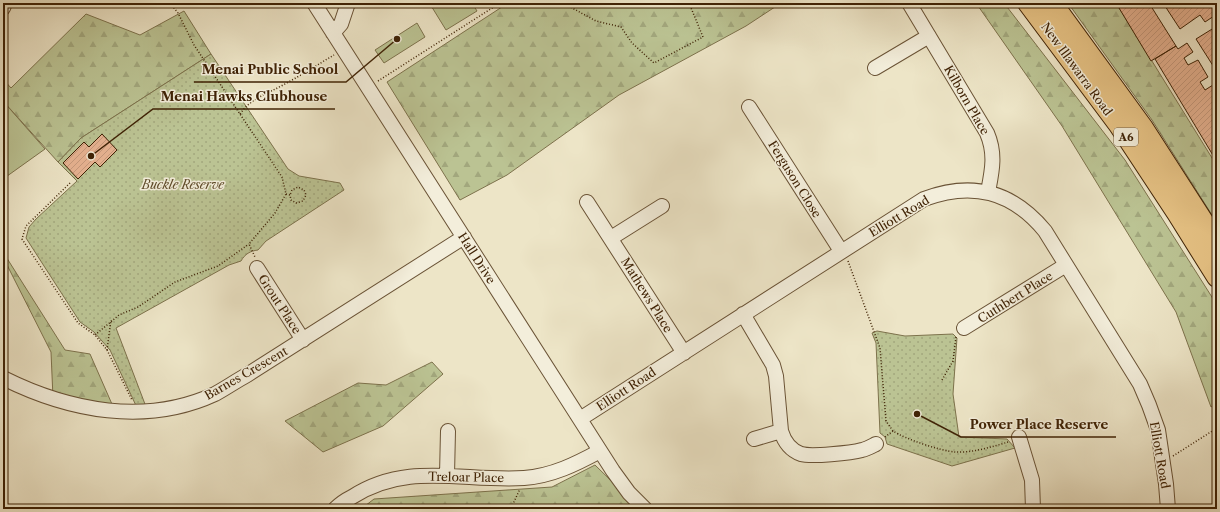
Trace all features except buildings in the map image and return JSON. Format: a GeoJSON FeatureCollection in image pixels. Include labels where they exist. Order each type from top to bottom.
{"type":"FeatureCollection","features":[{"type":"Feature","properties":{"kind":"highway","name":"New Illawarra Road"},"geometry":{"type":"LineString","coordinates":[[1028,3],[1118,126],[1177,213],[1217,277]]}},
{"type":"Feature","properties":{"kind":"highway","name":"New Illawarra Road"},"geometry":{"type":"LineString","coordinates":[[1052,3],[1143,128],[1217,243]]}},
{"type":"Feature","properties":{"kind":"street"},"geometry":{"type":"LineString","coordinates":[[3,8],[5,3]]}},
{"type":"Feature","properties":{"kind":"street","name":"Hall Drive"},"geometry":{"type":"LineString","coordinates":[[314,3],[600,451],[629,493],[645,509]]}},
{"type":"Feature","properties":{"kind":"street"},"geometry":{"type":"LineString","coordinates":[[333,33],[341,24],[348,3]]}},
{"type":"Feature","properties":{"kind":"street","name":"Kilborn Place"},"geometry":{"type":"LineString","coordinates":[[909,3],[982,123],[991,143],[994,163],[988,192]]}},
{"type":"Feature","properties":{"kind":"street"},"geometry":{"type":"LineString","coordinates":[[875,68],[929,36]]}},
{"type":"Feature","properties":{"kind":"street","name":"Ferguson Close"},"geometry":{"type":"LineString","coordinates":[[750,107],[843,250]]}},
{"type":"Feature","properties":{"kind":"street","name":"Elliott Road"},"geometry":{"type":"LineString","coordinates":[[580,419],[924,199],[952,191],[967,190],[988,192],[1006,198],[1027,212],[1045,231],[1140,384],[1158,430],[1168,509]]}},
{"type":"Feature","properties":{"kind":"street","name":"Mathews Place"},"geometry":{"type":"LineString","coordinates":[[587,202],[684,353]]}},
{"type":"Feature","properties":{"kind":"street"},"geometry":{"type":"LineString","coordinates":[[611,238],[662,206]]}},
{"type":"Feature","properties":{"kind":"street","name":"Barnes Crescent"},"geometry":{"type":"LineString","coordinates":[[3,378],[69,404],[98,409],[139,412],[176,407],[215,394],[303,340],[464,237]]}},
{"type":"Feature","properties":{"kind":"street","name":"Cuthbert Place"},"geometry":{"type":"LineString","coordinates":[[964,328],[1066,265]]}},
{"type":"Feature","properties":{"kind":"street","name":"Grout Place"},"geometry":{"type":"LineString","coordinates":[[257,268],[303,340]]}},
{"type":"Feature","properties":{"kind":"street"},"geometry":{"type":"LineString","coordinates":[[743,314],[773,365],[776,376],[781,431],[784,440],[789,446],[800,454],[808,455],[862,450],[876,444]]}},
{"type":"Feature","properties":{"kind":"street"},"geometry":{"type":"LineString","coordinates":[[446,475],[448,431]]}},
{"type":"Feature","properties":{"kind":"street"},"geometry":{"type":"LineString","coordinates":[[754,439],[781,431]]}},
{"type":"Feature","properties":{"kind":"street"},"geometry":{"type":"LineString","coordinates":[[1013,440],[1032,480],[1033,509]]}},
{"type":"Feature","properties":{"kind":"street","name":"Treloar Place"},"geometry":{"type":"LineString","coordinates":[[335,509],[368,486],[401,476],[446,475],[523,478],[555,472],[573,465],[600,451]]}},
{"type":"Feature","properties":{"kind":"path"},"geometry":{"type":"LineString","coordinates":[[95,335],[111,320],[119,315],[138,307],[175,282],[218,266],[249,244],[275,213],[286,194],[282,177],[194,45],[178,13],[170,3]]}},
{"type":"Feature","properties":{"kind":"path"},"geometry":{"type":"LineString","coordinates":[[368,88],[500,3]]}},
{"type":"Feature","properties":{"kind":"path"},"geometry":{"type":"LineString","coordinates":[[563,3],[596,21],[621,27],[632,43],[654,63],[703,37],[689,3]]}},
{"type":"Feature","properties":{"kind":"path"},"geometry":{"type":"LineString","coordinates":[[240,114],[250,103],[264,94],[283,85],[343,48]]}},
{"type":"Feature","properties":{"kind":"path"},"geometry":{"type":"LineString","coordinates":[[70,183],[26,226],[22,238],[78,323],[95,335],[107,350],[139,412]]}},
{"type":"Feature","properties":{"kind":"path"},"geometry":{"type":"LineString","coordinates":[[298,187],[304,190],[306,195],[303,201],[298,204],[291,200],[290,195],[292,190],[298,187]]}},
{"type":"Feature","properties":{"kind":"path"},"geometry":{"type":"LineString","coordinates":[[286,194],[290,195]]}},
{"type":"Feature","properties":{"kind":"path"},"geometry":{"type":"LineString","coordinates":[[249,244],[257,268]]}},
{"type":"Feature","properties":{"kind":"path"},"geometry":{"type":"LineString","coordinates":[[843,250],[880,348],[886,421],[893,431],[903,437],[955,452],[970,451],[1013,440]]}},
{"type":"Feature","properties":{"kind":"path"},"geometry":{"type":"LineString","coordinates":[[107,350],[111,320]]}},
{"type":"Feature","properties":{"kind":"path"},"geometry":{"type":"LineString","coordinates":[[942,380],[953,361],[954,339],[964,328]]}},
{"type":"Feature","properties":{"kind":"path"},"geometry":{"type":"LineString","coordinates":[[1163,462],[1217,428]]}},
{"type":"Feature","properties":{"kind":"path"},"geometry":{"type":"LineString","coordinates":[[876,444],[893,431]]}},
{"type":"Feature","properties":{"kind":"path"},"geometry":{"type":"LineString","coordinates":[[508,509],[512,506],[522,484],[523,478]]}},
{"type":"Feature","properties":{"kind":"green space"},"geometry":{"type":"Polygon","coordinates":[[[472,3],[477,11],[446,30],[430,4],[472,3]]]}},
{"type":"Feature","properties":{"kind":"green space"},"geometry":{"type":"Polygon","coordinates":[[[508,3],[781,3],[746,26],[619,95],[507,175],[460,200],[387,82],[508,3]]]}},
{"type":"Feature","properties":{"kind":"green space"},"geometry":{"type":"Polygon","coordinates":[[[976,3],[1004,3],[1125,160],[1217,305],[1217,403],[1211,407],[1176,312],[1062,126],[976,3]]]}},
{"type":"Feature","properties":{"kind":"green space"},"geometry":{"type":"Polygon","coordinates":[[[1068,3],[1116,3],[1217,166],[1217,223],[1152,120],[1068,3]]]}},
{"type":"Feature","properties":{"kind":"green space"},"geometry":{"type":"Polygon","coordinates":[[[184,11],[211,54],[81,138],[58,162],[3,101],[3,79],[11,88],[86,14],[140,35],[184,11]]]}},
{"type":"Feature","properties":{"kind":"green space"},"geometry":{"type":"Polygon","coordinates":[[[417,23],[425,37],[384,63],[375,50],[417,23]]]}},
{"type":"Feature","properties":{"kind":"green space","name":"Buckle Reserve"},"geometry":{"type":"Polygon","coordinates":[[[211,54],[288,169],[299,176],[340,183],[344,190],[266,241],[258,250],[248,253],[241,261],[229,265],[116,328],[148,412],[139,412],[110,350],[94,332],[80,322],[26,238],[29,227],[36,219],[77,181],[58,162],[81,138],[211,54]]]}},
{"type":"Feature","properties":{"kind":"green space"},"geometry":{"type":"Polygon","coordinates":[[[3,101],[45,149],[3,179],[3,101]]]}},
{"type":"Feature","properties":{"kind":"green space"},"geometry":{"type":"Polygon","coordinates":[[[3,252],[65,350],[90,354],[115,411],[53,398],[51,352],[3,257],[3,252]]]}},
{"type":"Feature","properties":{"kind":"green space"},"geometry":{"type":"Polygon","coordinates":[[[877,331],[905,336],[953,334],[957,338],[953,394],[959,437],[1007,439],[1015,448],[952,466],[887,444],[885,437],[880,433],[876,343],[872,333],[877,331]]]}},
{"type":"Feature","properties":{"kind":"green space"},"geometry":{"type":"Polygon","coordinates":[[[432,362],[443,374],[383,426],[323,452],[285,421],[358,383],[386,385],[432,362]]]}},
{"type":"Feature","properties":{"kind":"green space"},"geometry":{"type":"Polygon","coordinates":[[[595,465],[640,509],[361,509],[374,499],[552,487],[595,465]]]}},
{"type":"Feature","properties":{"kind":"place","name":"Menai Public School"},"geometry":{"type":"Point","coordinates":[397,39]}},
{"type":"Feature","properties":{"kind":"place","name":"Menai Hawks Clubhouse"},"geometry":{"type":"Point","coordinates":[91,156]}},
{"type":"Feature","properties":{"kind":"place","name":"Power Place Reserve"},"geometry":{"type":"Point","coordinates":[917,414]}}]}
